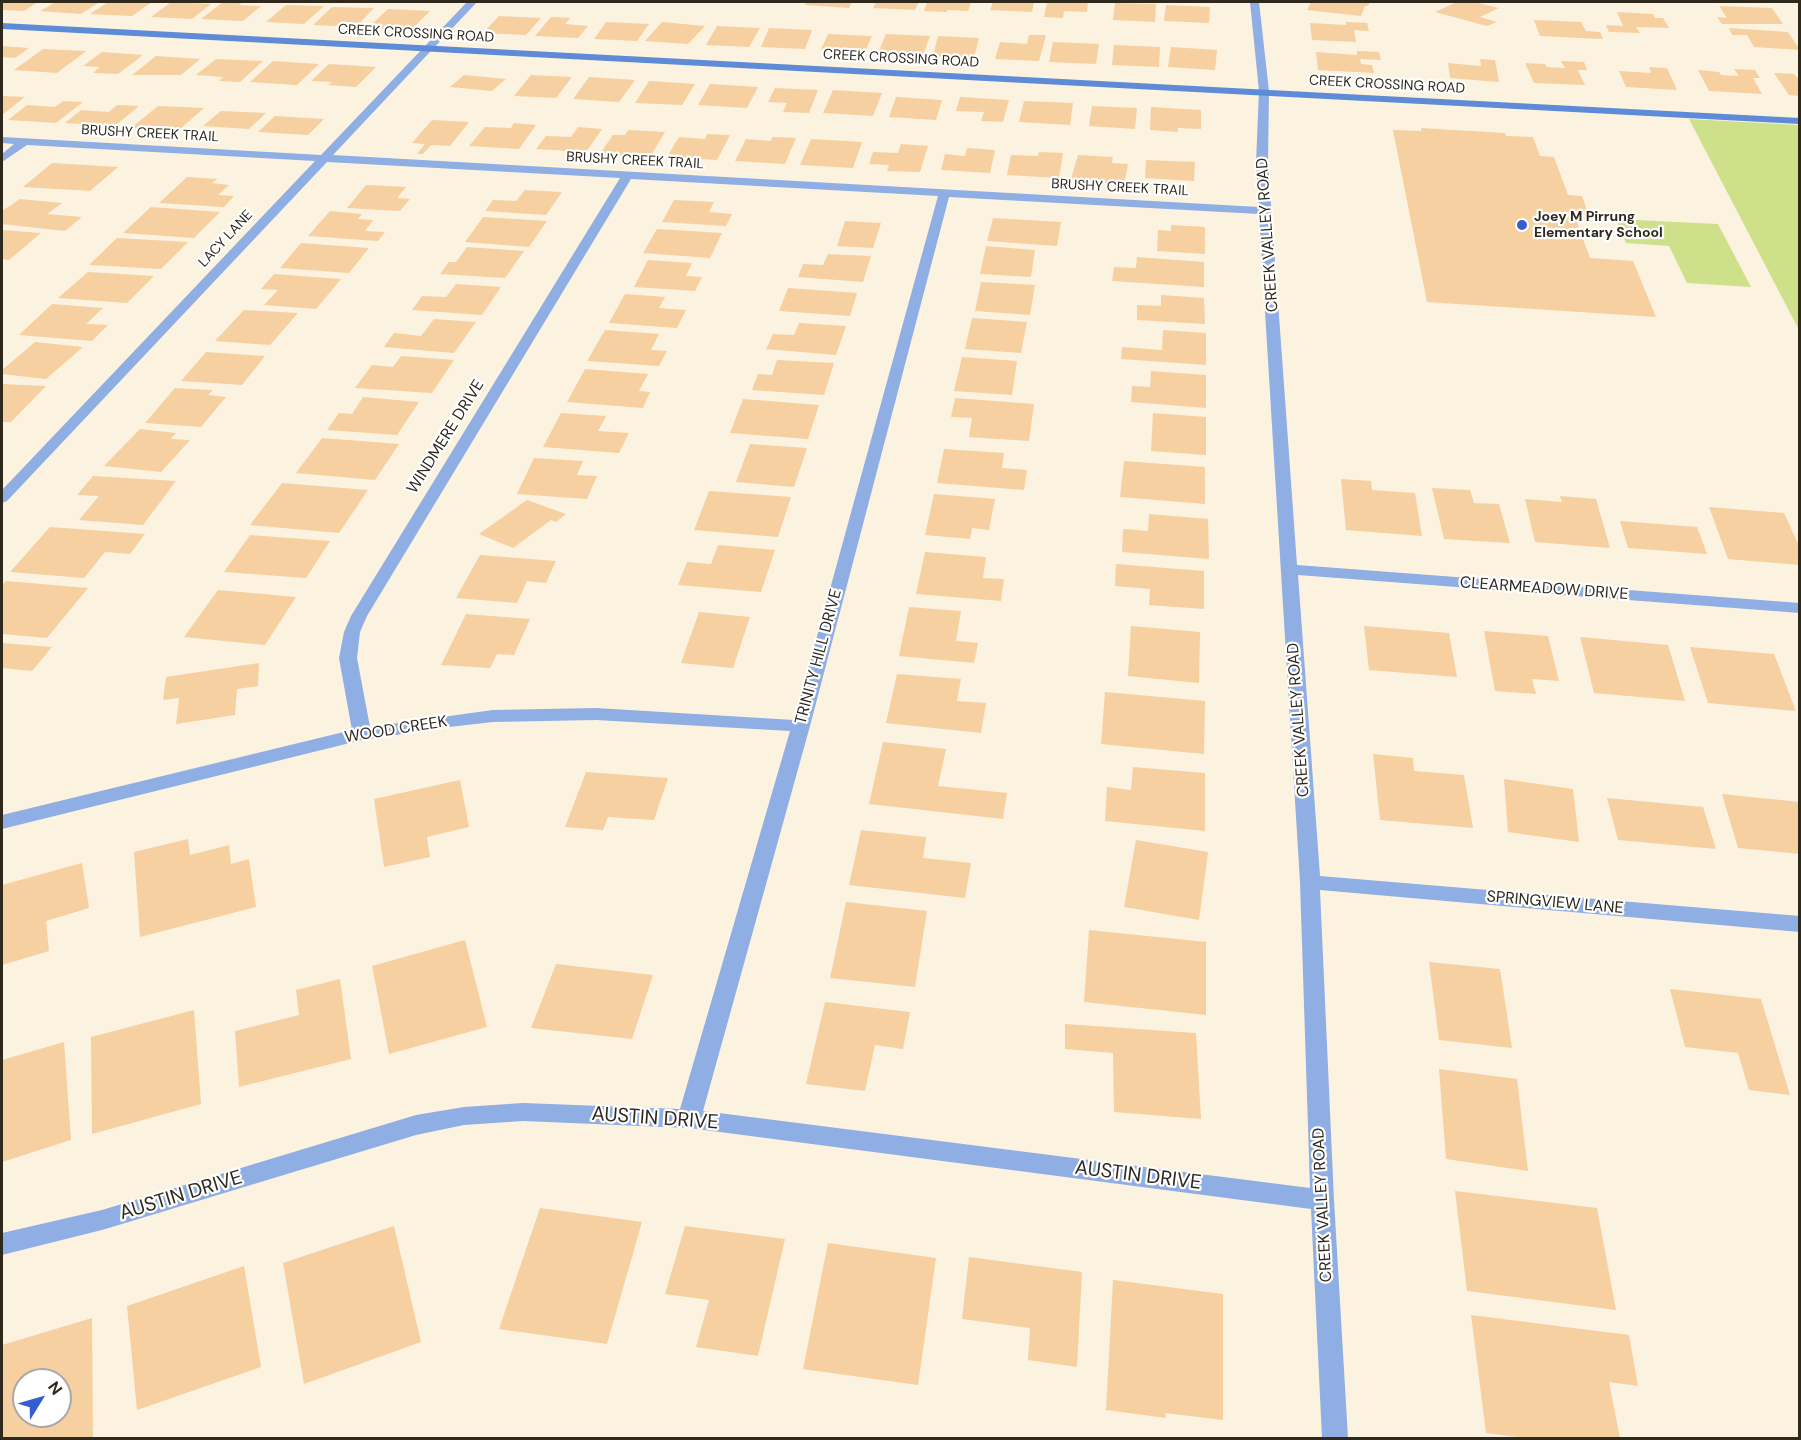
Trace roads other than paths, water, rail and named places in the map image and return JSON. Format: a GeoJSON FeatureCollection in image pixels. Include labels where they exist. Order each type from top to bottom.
{"type":"FeatureCollection","features":[{"type":"Feature","properties":{"kind":"street","name":"LACY LANE"},"geometry":{"type":"LineString","coordinates":[[2,498],[472,2]]}},
{"type":"Feature","properties":{"kind":"street","name":"CREEK VALLEY ROAD"},"geometry":{"type":"LineString","coordinates":[[1255,2],[1264,91],[1263,163],[1310,882],[1322,1200],[1335,1438]]}},
{"type":"Feature","properties":{"kind":"street","name":"CREEK CROSSING ROAD"},"geometry":{"type":"LineString","coordinates":[[2,26],[1800,121]]}},
{"type":"Feature","properties":{"kind":"street","name":"BRUSHY CREEK TRAIL"},"geometry":{"type":"LineString","coordinates":[[2,140],[1266,211]]}},
{"type":"Feature","properties":{"kind":"street"},"geometry":{"type":"LineString","coordinates":[[2,159],[25,141]]}},
{"type":"Feature","properties":{"kind":"street","name":"WINDMERE DRIVE"},"geometry":{"type":"LineString","coordinates":[[362,734],[348,658],[352,632],[359,616],[628,175]]}},
{"type":"Feature","properties":{"kind":"street","name":"TRINITY HILL DRIVE"},"geometry":{"type":"LineString","coordinates":[[688,1119],[801,726],[944,194]]}},
{"type":"Feature","properties":{"kind":"street","name":"CLEARMEADOW DRIVE"},"geometry":{"type":"LineString","coordinates":[[1288,569],[1800,608]]}},
{"type":"Feature","properties":{"kind":"street","name":"WOOD CREEK"},"geometry":{"type":"LineString","coordinates":[[2,822],[362,734],[493,716],[596,714],[801,726]]}},
{"type":"Feature","properties":{"kind":"street","name":"SPRINGVIEW LANE"},"geometry":{"type":"LineString","coordinates":[[1310,882],[1800,924]]}},
{"type":"Feature","properties":{"kind":"street","name":"AUSTIN DRIVE"},"geometry":{"type":"LineString","coordinates":[[2,1244],[102,1220],[416,1125],[464,1116],[523,1112],[688,1119],[1322,1200]]}},
{"type":"Feature","properties":{"kind":"place","name":"Joey M Pirrung Elementary School"},"geometry":{"type":"Point","coordinates":[1522,225]}}]}
